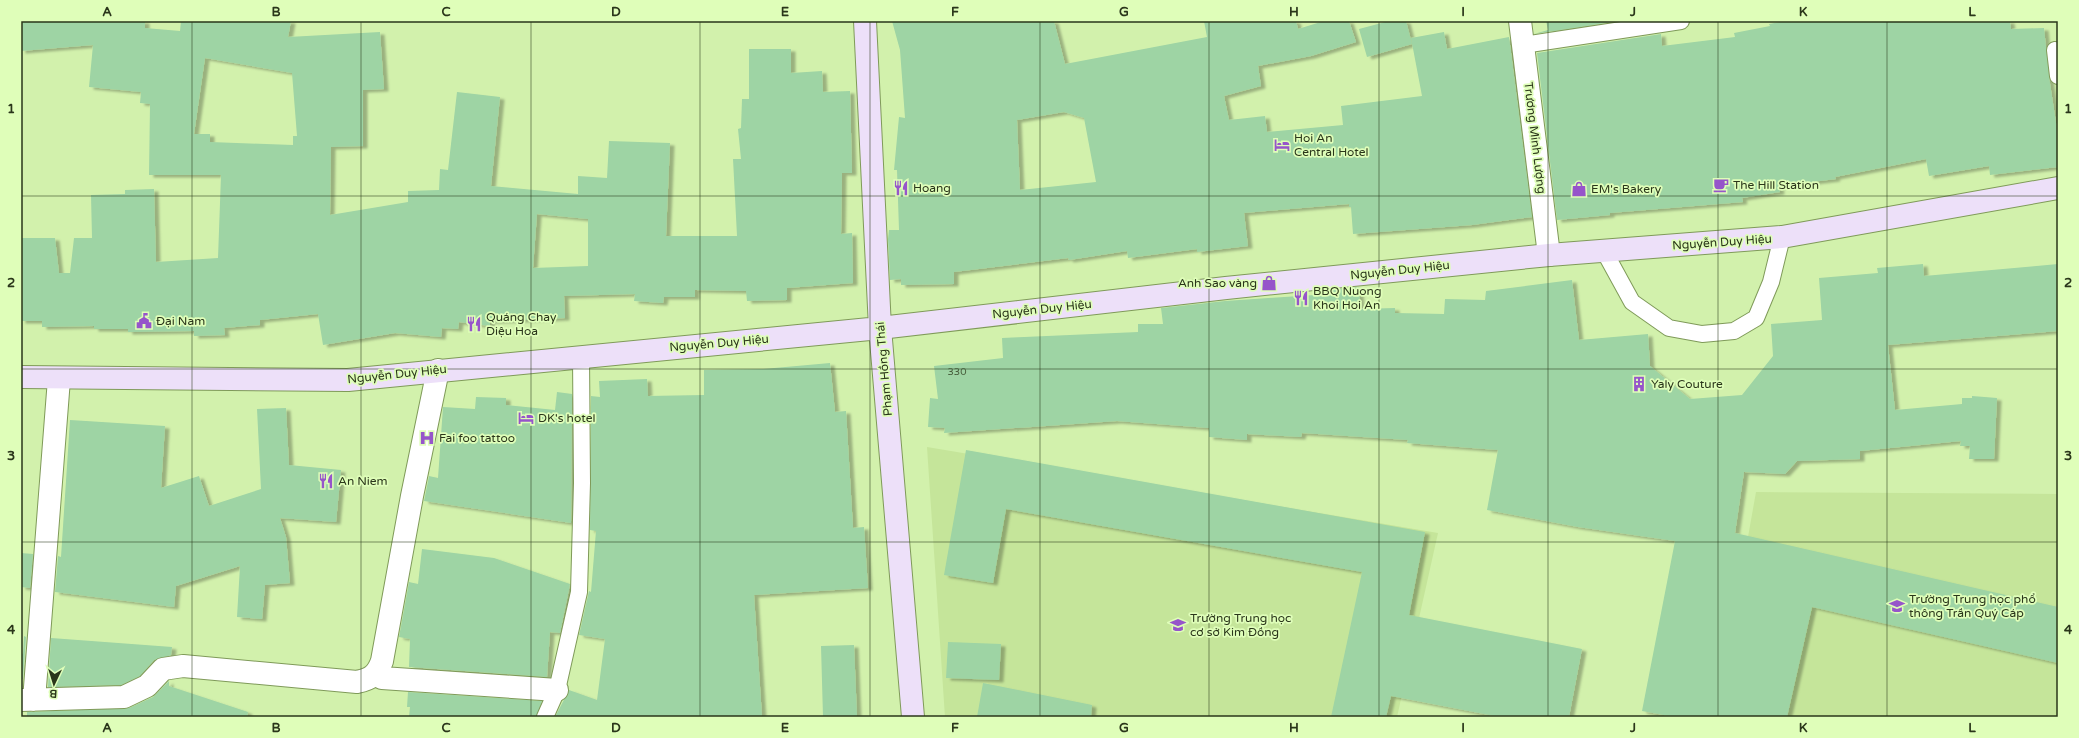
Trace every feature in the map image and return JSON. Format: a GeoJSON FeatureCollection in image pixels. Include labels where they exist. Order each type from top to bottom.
{"type":"FeatureCollection","features":[{"type":"Feature","properties":{"kind":"main road","name":"Phạm Hồng Thái"},"geometry":{"type":"LineString","coordinates":[[865,21],[880,328],[913,717]]}},
{"type":"Feature","properties":{"kind":"main road","name":"Nguyễn Duy Hiệu"},"geometry":{"type":"LineString","coordinates":[[21,378],[348,380],[580,356],[880,328],[1226,288],[1549,255],[1782,237],[2058,188]]}},
{"type":"Feature","properties":{"kind":"street","name":"Trương Minh Lượng"},"geometry":{"type":"LineString","coordinates":[[1520,21],[1549,255]]}},
{"type":"Feature","properties":{"kind":"street"},"geometry":{"type":"LineString","coordinates":[[59,378],[27,700],[124,697],[148,686],[163,669],[183,666],[357,682],[368,680],[378,672],[382,661],[413,489],[438,370]]}},
{"type":"Feature","properties":{"kind":"street"},"geometry":{"type":"LineString","coordinates":[[378,672],[382,678],[557,690]]}},
{"type":"Feature","properties":{"kind":"lane"},"geometry":{"type":"LineString","coordinates":[[1523,45],[1680,21]]}},
{"type":"Feature","properties":{"kind":"lane"},"geometry":{"type":"LineString","coordinates":[[2055,50],[2058,76]]}},
{"type":"Feature","properties":{"kind":"lane"},"geometry":{"type":"LineString","coordinates":[[1604,250],[1632,302],[1669,328],[1702,334],[1734,331],[1756,318],[1771,282],[1782,237]]}},
{"type":"Feature","properties":{"kind":"lane"},"geometry":{"type":"LineString","coordinates":[[545,717],[557,690],[579,592],[582,483],[580,356]]}},
{"type":"Feature","properties":{"kind":"shaded area","name":"Trường Trung học cơ sở Kim Đồng"},"geometry":{"type":"Polygon","coordinates":[[[927,447],[1438,533],[1397,717],[945,717],[927,447]]]}},
{"type":"Feature","properties":{"kind":"shaded area","name":"Trường Trung học phổ thông Trần Quý Cáp"},"geometry":{"type":"Polygon","coordinates":[[[1756,492],[2058,494],[2058,717],[1716,717],[1756,492]]]}},
{"type":"Feature","properties":{"kind":"building"},"geometry":{"type":"Polygon","coordinates":[[[21,21],[145,21],[145,28],[180,31],[181,21],[291,21],[288,37],[380,32],[384,89],[363,90],[363,146],[331,147],[330,215],[408,202],[408,191],[439,190],[440,169],[448,170],[457,92],[500,97],[491,186],[578,194],[578,176],[607,178],[609,141],[670,143],[666,236],[737,236],[733,159],[741,159],[738,129],[741,128],[742,99],[749,99],[749,49],[791,49],[791,73],[822,71],[823,92],[850,91],[852,173],[842,173],[841,234],[852,233],[853,283],[787,288],[787,300],[747,301],[746,291],[695,290],[695,297],[664,297],[663,303],[634,301],[635,294],[564,296],[565,318],[490,321],[490,326],[459,322],[458,329],[442,328],[441,337],[395,333],[323,345],[318,314],[260,320],[260,325],[224,328],[225,335],[194,336],[194,331],[128,332],[128,329],[94,329],[94,326],[42,327],[42,321],[21,321],[21,238],[55,238],[59,273],[70,273],[74,238],[92,238],[91,195],[125,194],[125,190],[154,189],[156,262],[218,258],[221,175],[149,175],[150,104],[140,103],[141,92],[89,87],[93,45],[21,51],[21,21]],[[205,58],[194,134],[210,134],[210,142],[293,145],[293,136],[297,136],[292,73],[205,58]],[[537,214],[533,268],[588,266],[588,219],[537,214]]]}},
{"type":"Feature","properties":{"kind":"building"},"geometry":{"type":"Polygon","coordinates":[[[892,21],[1054,21],[1065,64],[1207,37],[1204,21],[1296,21],[1298,29],[1324,21],[1349,21],[1356,42],[1311,56],[1258,66],[1261,86],[1224,96],[1229,120],[1265,116],[1267,132],[1343,125],[1341,106],[1422,96],[1411,38],[1444,32],[1447,49],[1509,37],[1532,217],[1472,225],[1353,234],[1351,207],[1349,207],[1349,204],[1244,213],[1248,246],[1197,252],[1197,249],[1128,258],[1127,251],[1069,260],[1068,258],[954,272],[954,284],[901,285],[901,279],[890,280],[888,239],[889,230],[899,230],[897,170],[894,170],[899,117],[905,118],[900,50],[892,21]],[[1064,112],[1017,120],[1020,190],[1096,182],[1084,118],[1064,112]]]}},
{"type":"Feature","properties":{"kind":"building"},"geometry":{"type":"Polygon","coordinates":[[[1389,21],[1406,21],[1412,44],[1367,57],[1359,29],[1389,21]]]}},
{"type":"Feature","properties":{"kind":"building"},"geometry":{"type":"Polygon","coordinates":[[[1546,21],[1612,22],[1534,34],[1548,30],[1546,21]]]}},
{"type":"Feature","properties":{"kind":"building"},"geometry":{"type":"Polygon","coordinates":[[[1785,21],[2010,21],[2011,29],[2044,28],[2049,77],[2058,136],[2058,167],[1990,175],[1989,166],[1929,176],[1926,159],[1835,177],[1836,179],[1779,186],[1780,192],[1742,198],[1743,202],[1610,213],[1610,215],[1557,220],[1537,53],[1661,34],[1662,46],[1735,37],[1734,33],[1770,26],[1769,24],[1785,21]]]}},
{"type":"Feature","properties":{"kind":"building"},"geometry":{"type":"Polygon","coordinates":[[[1923,264],[1924,276],[2058,264],[2058,331],[1888,345],[1895,410],[1962,404],[1962,398],[1972,398],[1972,396],[1997,398],[1994,459],[1969,459],[1970,446],[1960,446],[1961,441],[1860,451],[1860,459],[1797,461],[1785,474],[1744,472],[1735,533],[2058,607],[2058,663],[1812,607],[1787,717],[1675,717],[1642,711],[1675,541],[1578,527],[1487,510],[1498,450],[1407,443],[1408,440],[1302,433],[1301,437],[1247,434],[1247,440],[1209,437],[1209,428],[1117,421],[944,433],[945,428],[928,427],[930,398],[938,399],[934,366],[1003,358],[1002,338],[1138,332],[1138,324],[1163,324],[1161,308],[1225,301],[1315,295],[1315,291],[1359,287],[1360,309],[1395,308],[1395,313],[1444,314],[1445,299],[1485,300],[1486,291],[1572,280],[1579,340],[1648,334],[1650,366],[1690,399],[1742,395],[1773,356],[1771,324],[1822,320],[1819,278],[1878,273],[1877,268],[1923,264]]]}},
{"type":"Feature","properties":{"kind":"building"},"geometry":{"type":"Polygon","coordinates":[[[830,363],[835,412],[846,411],[853,528],[864,527],[868,588],[754,595],[762,717],[555,717],[569,690],[597,700],[605,639],[579,635],[589,591],[591,592],[596,531],[590,530],[591,396],[600,397],[599,381],[647,379],[648,396],[704,395],[704,370],[763,369],[830,363]]]}},
{"type":"Feature","properties":{"kind":"building"},"geometry":{"type":"Polygon","coordinates":[[[557,392],[572,394],[571,523],[424,501],[429,476],[438,478],[443,407],[475,409],[476,397],[506,398],[506,405],[555,410],[557,392]]]}},
{"type":"Feature","properties":{"kind":"building"},"geometry":{"type":"Polygon","coordinates":[[[286,408],[289,465],[341,470],[336,522],[280,518],[286,537],[290,583],[265,585],[262,619],[237,617],[240,566],[176,586],[174,607],[55,592],[58,556],[61,557],[70,420],[165,426],[161,488],[199,476],[209,506],[261,489],[257,409],[286,408]]]}},
{"type":"Feature","properties":{"kind":"building"},"geometry":{"type":"Polygon","coordinates":[[[966,450],[1425,532],[1409,615],[1582,649],[1569,717],[1500,717],[1391,696],[1386,717],[1331,717],[1362,572],[1006,509],[993,583],[944,575],[966,450]]]}},
{"type":"Feature","properties":{"kind":"building"},"geometry":{"type":"Polygon","coordinates":[[[422,549],[494,558],[570,584],[560,633],[550,632],[547,677],[409,667],[410,639],[399,637],[409,582],[418,584],[422,549]]]}},
{"type":"Feature","properties":{"kind":"building"},"geometry":{"type":"Polygon","coordinates":[[[21,553],[33,554],[30,588],[21,587],[21,553]]]}},
{"type":"Feature","properties":{"kind":"building"},"geometry":{"type":"Polygon","coordinates":[[[24,636],[26,637],[23,679],[21,679],[21,653],[23,654],[24,636]]]}},
{"type":"Feature","properties":{"kind":"building"},"geometry":{"type":"Polygon","coordinates":[[[51,638],[172,647],[171,655],[154,660],[140,676],[121,685],[48,687],[51,638]]]}},
{"type":"Feature","properties":{"kind":"building"},"geometry":{"type":"Polygon","coordinates":[[[948,642],[1001,644],[999,680],[946,678],[948,642]]]}},
{"type":"Feature","properties":{"kind":"building"},"geometry":{"type":"Polygon","coordinates":[[[854,645],[857,717],[823,717],[821,646],[854,645]]]}},
{"type":"Feature","properties":{"kind":"building"},"geometry":{"type":"Polygon","coordinates":[[[169,681],[169,686],[248,712],[247,717],[27,717],[27,712],[129,708],[153,697],[169,681]]]}},
{"type":"Feature","properties":{"kind":"building"},"geometry":{"type":"Polygon","coordinates":[[[983,683],[1092,705],[1091,717],[977,717],[983,683]]]}},
{"type":"Feature","properties":{"kind":"building"},"geometry":{"type":"Polygon","coordinates":[[[408,692],[542,701],[536,717],[409,717],[410,707],[407,707],[408,692]]]}},
{"type":"Feature","properties":{"kind":"place","name":"Hoi An Central Hotel"},"geometry":{"type":"Point","coordinates":[1282,145]}},
{"type":"Feature","properties":{"kind":"place","name":"The Hill Station"},"geometry":{"type":"Point","coordinates":[1721,185]}},
{"type":"Feature","properties":{"kind":"place","name":"Hoang"},"geometry":{"type":"Point","coordinates":[901,188]}},
{"type":"Feature","properties":{"kind":"place","name":"EM's Bakery"},"geometry":{"type":"Point","coordinates":[1579,189]}},
{"type":"Feature","properties":{"kind":"place","name":"Anh Sao vàng"},"geometry":{"type":"Point","coordinates":[1269,283]}},
{"type":"Feature","properties":{"kind":"place","name":"BBQ Nuong Khoi Hoi An"},"geometry":{"type":"Point","coordinates":[1301,298]}},
{"type":"Feature","properties":{"kind":"place","name":"Đại Nam"},"geometry":{"type":"Point","coordinates":[144,321]}},
{"type":"Feature","properties":{"kind":"place","name":"Quáng Chay Diệu Hoa"},"geometry":{"type":"Point","coordinates":[474,324]}},
{"type":"Feature","properties":{"kind":"place","name":"Yaly Couture"},"geometry":{"type":"Point","coordinates":[1639,384]}},
{"type":"Feature","properties":{"kind":"place","name":"DK's hotel"},"geometry":{"type":"Point","coordinates":[526,418]}},
{"type":"Feature","properties":{"kind":"place","name":"Fai foo tattoo"},"geometry":{"type":"Point","coordinates":[427,438]}},
{"type":"Feature","properties":{"kind":"place","name":"An Niem"},"geometry":{"type":"Point","coordinates":[326,481]}},
{"type":"Feature","properties":{"kind":"place","name":"Trường Trung học phổ thông Trần Quý Cáp"},"geometry":{"type":"Point","coordinates":[1897,606]}},
{"type":"Feature","properties":{"kind":"place","name":"Trường Trung học cơ sở Kim Đồng"},"geometry":{"type":"Point","coordinates":[1178,625]}}]}
